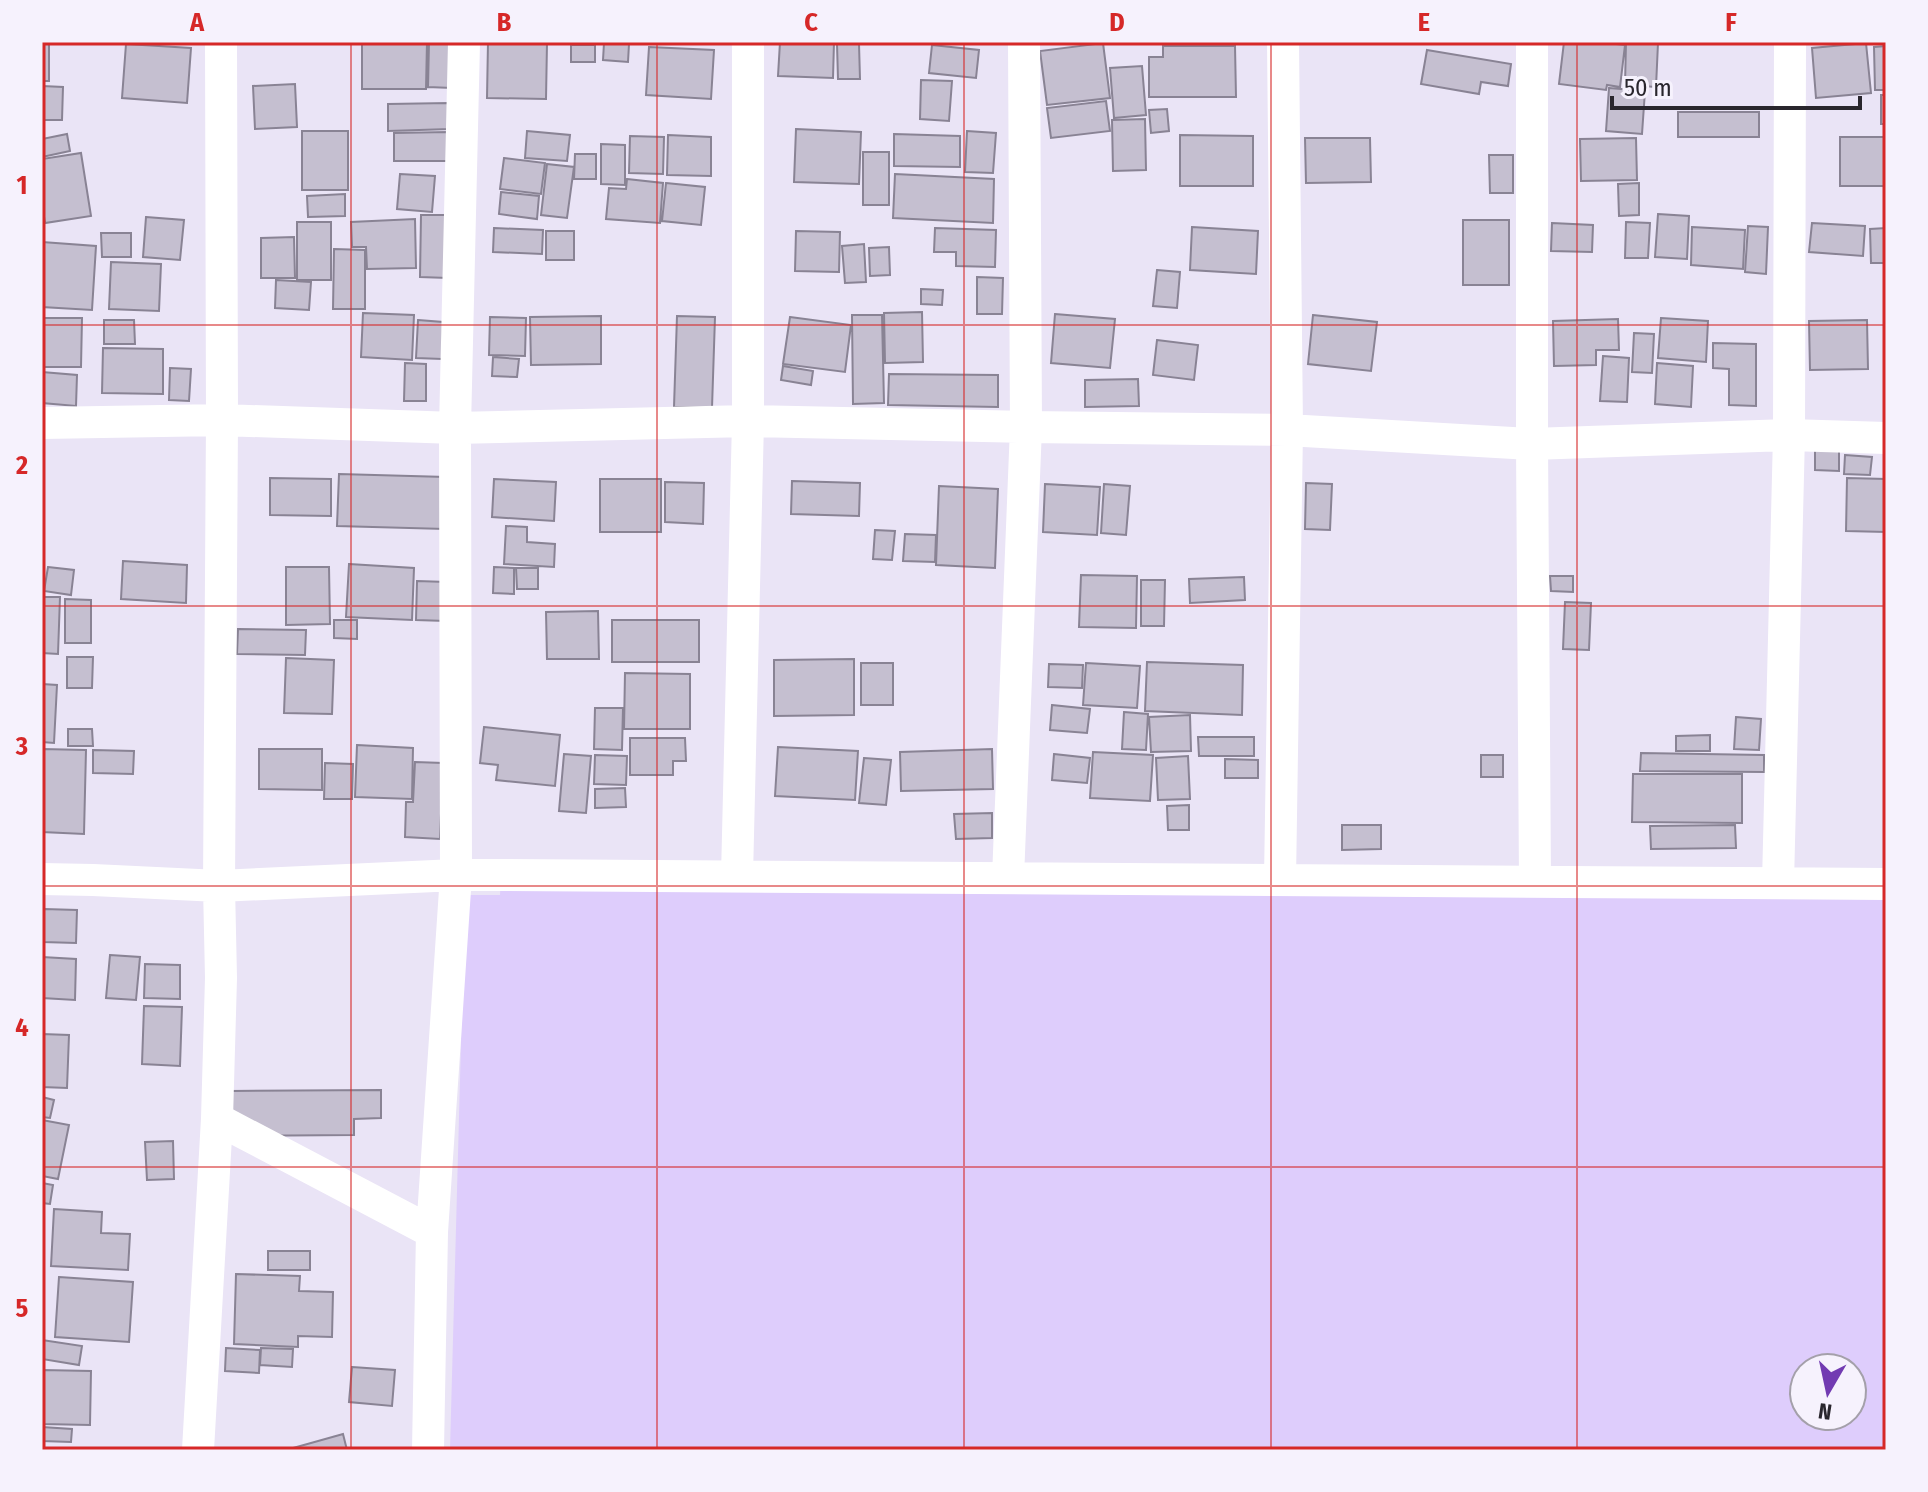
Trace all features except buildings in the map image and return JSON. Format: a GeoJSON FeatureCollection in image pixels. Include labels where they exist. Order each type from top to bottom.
{"type":"FeatureCollection","features":[{"type":"Feature","properties":{"kind":"street"},"geometry":{"type":"LineString","coordinates":[[198,1450],[217,1119],[221,978],[221,42]]}},
{"type":"Feature","properties":{"kind":"street"},"geometry":{"type":"LineString","coordinates":[[428,1450],[432,1232],[456,875],[455,428],[464,42]]}},
{"type":"Feature","properties":{"kind":"street"},"geometry":{"type":"LineString","coordinates":[[737,876],[748,421],[748,42]]}},
{"type":"Feature","properties":{"kind":"street"},"geometry":{"type":"LineString","coordinates":[[1008,878],[1026,427],[1024,42]]}},
{"type":"Feature","properties":{"kind":"street"},"geometry":{"type":"LineString","coordinates":[[1280,880],[1287,430],[1283,42]]}},
{"type":"Feature","properties":{"kind":"street"},"geometry":{"type":"LineString","coordinates":[[1532,42],[1535,881]]}},
{"type":"Feature","properties":{"kind":"street"},"geometry":{"type":"LineString","coordinates":[[1778,883],[1789,435],[1790,42]]}},
{"type":"Feature","properties":{"kind":"street"},"geometry":{"type":"LineString","coordinates":[[42,423],[222,420],[455,428],[748,421],[1287,430],[1532,444],[1789,435],[1886,438]]}},
{"type":"Feature","properties":{"kind":"street"},"geometry":{"type":"LineString","coordinates":[[42,879],[219,886],[456,875],[1886,884]]}},
{"type":"Feature","properties":{"kind":"street"},"geometry":{"type":"LineString","coordinates":[[217,1119],[432,1232]]}},
{"type":"Feature","properties":{"kind":"shaded area"},"geometry":{"type":"Polygon","coordinates":[[[501,875],[1886,890],[1886,1450],[450,1450],[465,895],[500,895],[501,875]]]}}]}
